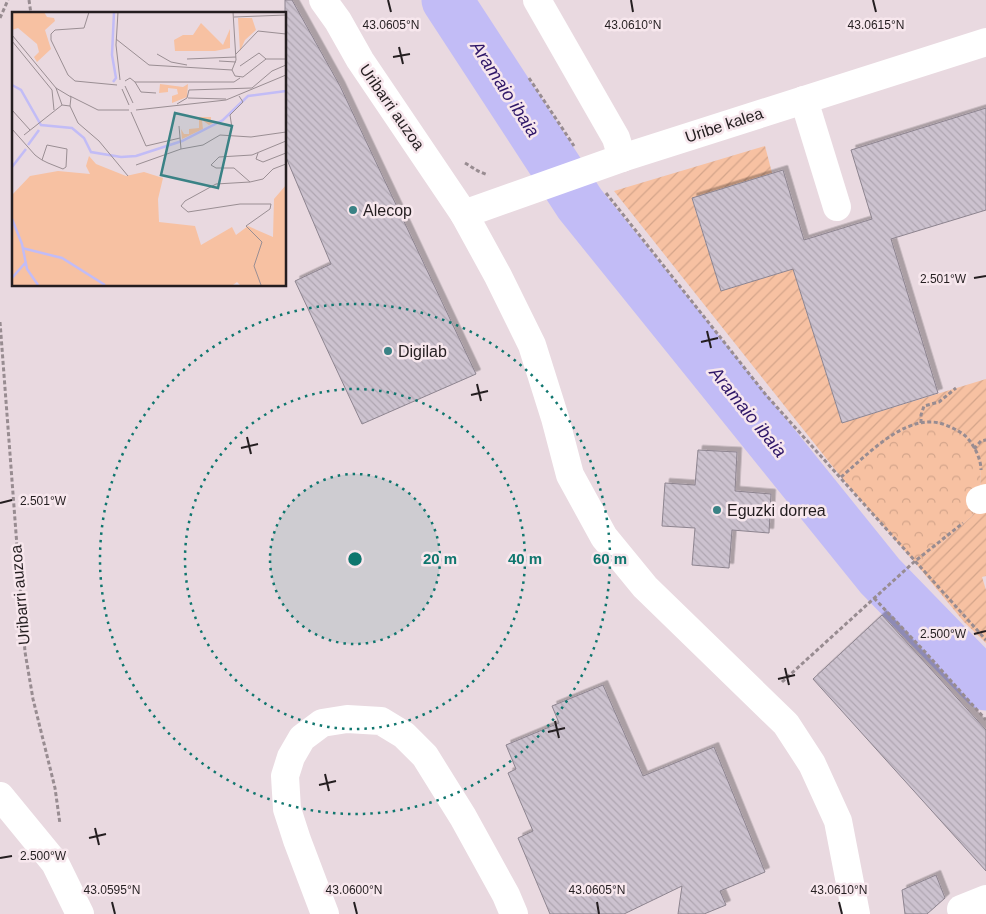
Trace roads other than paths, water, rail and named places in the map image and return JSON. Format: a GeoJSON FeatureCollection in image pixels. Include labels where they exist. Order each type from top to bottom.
{"type":"FeatureCollection","features":[{"type":"Feature","properties":{"kind":"street","name":"Uribarri auzoa"},"geometry":{"type":"LineString","coordinates":[[323,0],[360,60],[464,214],[498,276],[532,345],[555,418],[570,475],[604,537],[645,587],[786,724],[812,764],[838,821],[856,914]]}},
{"type":"Feature","properties":{"kind":"street"},"geometry":{"type":"LineString","coordinates":[[537,0],[616,138],[622,158]]}},
{"type":"Feature","properties":{"kind":"street","name":"Uribe kalea"},"geometry":{"type":"LineString","coordinates":[[464,214],[622,158],[986,42]]}},
{"type":"Feature","properties":{"kind":"street"},"geometry":{"type":"LineString","coordinates":[[804,100],[837,207]]}},
{"type":"Feature","properties":{"kind":"street"},"geometry":{"type":"LineString","coordinates":[[325,914],[296,840],[287,809],[285,776],[291,757],[302,738],[322,723],[347,719],[381,721],[404,735],[425,756],[463,817],[506,895],[514,914]]}},
{"type":"Feature","properties":{"kind":"street"},"geometry":{"type":"LineString","coordinates":[[0,796],[56,863],[80,914]]}},
{"type":"Feature","properties":{"kind":"street"},"geometry":{"type":"LineString","coordinates":[[961,909],[986,899]]}},
{"type":"Feature","properties":{"kind":"waterway","name":"Aramaio ibaia"},"geometry":{"type":"LineString","coordinates":[[447,0],[580,204],[880,576],[986,685]]}},
{"type":"Feature","properties":{"kind":"place","name":"Alecop"},"geometry":{"type":"Point","coordinates":[353,210]}},
{"type":"Feature","properties":{"kind":"place","name":"Digilab"},"geometry":{"type":"Point","coordinates":[388,351]}},
{"type":"Feature","properties":{"kind":"place","name":"Eguzki dorrea"},"geometry":{"type":"Point","coordinates":[717,510]}}]}
